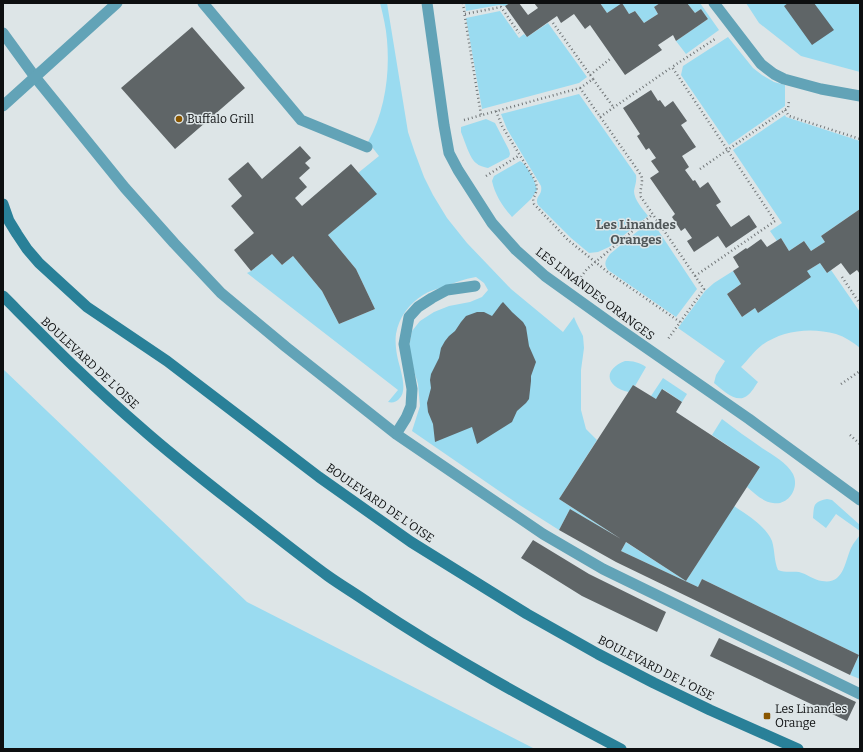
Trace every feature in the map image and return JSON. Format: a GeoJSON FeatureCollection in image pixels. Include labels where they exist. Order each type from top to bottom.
{"type":"FeatureCollection","features":[{"type":"Feature","properties":{"kind":"main road","name":"BOULEVARD DE L'OISE"},"geometry":{"type":"LineString","coordinates":[[3,204],[9,220],[27,250],[44,268],[87,307],[167,361],[368,513],[411,542],[527,614],[598,654],[703,707],[798,749]]}},
{"type":"Feature","properties":{"kind":"main road","name":"BOULEVARD DE L'OISE"},"geometry":{"type":"LineString","coordinates":[[3,296],[72,364],[141,428],[208,484],[329,576],[389,617],[442,650],[502,685],[621,749]]}},
{"type":"Feature","properties":{"kind":"street"},"geometry":{"type":"LineString","coordinates":[[3,106],[117,3]]}},
{"type":"Feature","properties":{"kind":"street"},"geometry":{"type":"LineString","coordinates":[[203,3],[301,120],[367,147]]}},
{"type":"Feature","properties":{"kind":"street","name":"LES LINANDES ORANGES"},"geometry":{"type":"LineString","coordinates":[[427,3],[444,125],[450,153],[458,170],[492,223],[516,250],[545,276],[749,419],[860,500]]}},
{"type":"Feature","properties":{"kind":"street"},"geometry":{"type":"LineString","coordinates":[[714,3],[732,28],[766,69],[793,82],[860,96]]}},
{"type":"Feature","properties":{"kind":"street"},"geometry":{"type":"LineString","coordinates":[[3,33],[35,77],[125,188],[179,249],[221,293],[286,347],[396,434],[543,534],[603,569],[860,694]]}},
{"type":"Feature","properties":{"kind":"street"},"geometry":{"type":"LineString","coordinates":[[396,434],[406,418],[411,406],[412,389],[404,344],[410,317],[418,307],[447,290],[475,286]]}},
{"type":"Feature","properties":{"kind":"path"},"geometry":{"type":"LineString","coordinates":[[463,3],[481,115]]}},
{"type":"Feature","properties":{"kind":"path"},"geometry":{"type":"LineString","coordinates":[[465,14],[501,7],[519,33]]}},
{"type":"Feature","properties":{"kind":"path"},"geometry":{"type":"LineString","coordinates":[[553,23],[614,108]]}},
{"type":"Feature","properties":{"kind":"path"},"geometry":{"type":"LineString","coordinates":[[600,117],[672,67],[732,28]]}},
{"type":"Feature","properties":{"kind":"path"},"geometry":{"type":"LineString","coordinates":[[590,74],[610,59]]}},
{"type":"Feature","properties":{"kind":"path"},"geometry":{"type":"LineString","coordinates":[[672,67],[775,221],[695,276]]}},
{"type":"Feature","properties":{"kind":"path"},"geometry":{"type":"LineString","coordinates":[[444,125],[580,88],[593,79]]}},
{"type":"Feature","properties":{"kind":"path"},"geometry":{"type":"LineString","coordinates":[[700,169],[788,108],[793,82]]}},
{"type":"Feature","properties":{"kind":"path"},"geometry":{"type":"LineString","coordinates":[[580,88],[641,175],[641,197],[704,289],[656,355]]}},
{"type":"Feature","properties":{"kind":"path"},"geometry":{"type":"LineString","coordinates":[[784,110],[789,116],[860,139]]}},
{"type":"Feature","properties":{"kind":"path"},"geometry":{"type":"LineString","coordinates":[[496,111],[502,126],[535,180],[538,188],[533,199],[534,204],[568,240],[609,273],[680,322]]}},
{"type":"Feature","properties":{"kind":"path"},"geometry":{"type":"LineString","coordinates":[[468,186],[520,155]]}},
{"type":"Feature","properties":{"kind":"path"},"geometry":{"type":"LineString","coordinates":[[569,294],[587,269],[653,214]]}},
{"type":"Feature","properties":{"kind":"path"},"geometry":{"type":"LineString","coordinates":[[842,277],[860,304]]}},
{"type":"Feature","properties":{"kind":"path"},"geometry":{"type":"LineString","coordinates":[[841,384],[860,371]]}},
{"type":"Feature","properties":{"kind":"path"},"geometry":{"type":"LineString","coordinates":[[850,435],[860,444]]}},
{"type":"Feature","properties":{"kind":"shaded area"},"geometry":{"type":"Polygon","coordinates":[[[380,3],[387,3],[408,132],[424,177],[447,218],[467,243],[511,289],[563,332],[574,317],[583,336],[584,348],[581,370],[581,410],[586,429],[597,440],[559,499],[621,539],[570,509],[559,530],[518,504],[412,431],[420,406],[418,384],[409,347],[412,331],[420,321],[434,312],[449,306],[470,302],[482,297],[488,290],[484,283],[476,277],[459,281],[428,292],[413,302],[405,312],[397,328],[396,334],[397,355],[403,390],[402,395],[396,402],[388,402],[398,390],[247,273],[272,254],[282,265],[293,256],[322,291],[339,324],[375,309],[356,269],[328,235],[376,194],[358,173],[379,156],[368,142],[379,118],[387,79],[387,40],[380,3]]]}},
{"type":"Feature","properties":{"kind":"shaded area"},"geometry":{"type":"Polygon","coordinates":[[[465,3],[510,3],[505,6],[499,5],[466,11],[465,3]]]}},
{"type":"Feature","properties":{"kind":"shaded area"},"geometry":{"type":"Polygon","coordinates":[[[600,3],[660,3],[654,7],[658,14],[644,23],[635,11],[629,14],[622,4],[607,13],[600,3]]]}},
{"type":"Feature","properties":{"kind":"shaded area"},"geometry":{"type":"Polygon","coordinates":[[[687,3],[700,3],[719,30],[686,54],[676,41],[708,19],[701,9],[695,13],[687,3]]]}},
{"type":"Feature","properties":{"kind":"shaded area"},"geometry":{"type":"Polygon","coordinates":[[[746,3],[860,3],[860,72],[801,56],[759,23],[746,3]]]}},
{"type":"Feature","properties":{"kind":"shaded area"},"geometry":{"type":"Polygon","coordinates":[[[500,11],[519,38],[524,34],[527,37],[548,23],[587,77],[579,83],[482,109],[466,18],[500,11]]]}},
{"type":"Feature","properties":{"kind":"shaded area"},"geometry":{"type":"Polygon","coordinates":[[[728,37],[753,68],[774,82],[785,85],[785,106],[729,145],[681,75],[683,66],[728,37]]]}},
{"type":"Feature","properties":{"kind":"shaded area"},"geometry":{"type":"Polygon","coordinates":[[[579,94],[636,175],[634,191],[635,198],[648,216],[609,247],[598,252],[589,253],[571,238],[538,205],[537,200],[541,192],[541,186],[507,129],[501,114],[579,94]]]}},
{"type":"Feature","properties":{"kind":"shaded area"},"geometry":{"type":"Polygon","coordinates":[[[785,115],[786,117],[860,141],[860,209],[821,236],[825,242],[811,251],[804,241],[789,251],[781,238],[777,241],[770,231],[782,223],[733,150],[785,115]]]}},
{"type":"Feature","properties":{"kind":"shaded area"},"geometry":{"type":"Polygon","coordinates":[[[486,119],[495,123],[510,154],[509,157],[488,168],[479,165],[474,161],[469,153],[461,132],[461,127],[486,119]]]}},
{"type":"Feature","properties":{"kind":"shaded area"},"geometry":{"type":"Polygon","coordinates":[[[520,161],[531,174],[537,190],[531,199],[512,217],[495,191],[492,181],[494,176],[520,161]]]}},
{"type":"Feature","properties":{"kind":"shaded area"},"geometry":{"type":"Polygon","coordinates":[[[650,221],[652,221],[697,289],[676,317],[608,270],[605,263],[610,254],[650,221]]]}},
{"type":"Feature","properties":{"kind":"shaded area"},"geometry":{"type":"Polygon","coordinates":[[[820,263],[827,273],[831,270],[860,312],[860,348],[843,337],[827,332],[807,330],[779,336],[759,347],[741,367],[758,382],[752,391],[744,398],[735,397],[726,393],[714,383],[716,375],[725,361],[678,328],[705,291],[714,283],[733,271],[741,284],[727,294],[742,317],[755,308],[758,313],[807,271],[820,263]]]}},
{"type":"Feature","properties":{"kind":"shaded area"},"geometry":{"type":"Polygon","coordinates":[[[625,361],[636,362],[646,367],[635,386],[633,385],[629,392],[621,390],[615,386],[610,378],[610,373],[613,369],[625,361]]]}},
{"type":"Feature","properties":{"kind":"shaded area"},"geometry":{"type":"Polygon","coordinates":[[[3,369],[247,602],[535,749],[3,749],[3,369]]]}},
{"type":"Feature","properties":{"kind":"shaded area"},"geometry":{"type":"Polygon","coordinates":[[[663,378],[687,394],[682,402],[663,389],[656,399],[651,396],[663,378]]]}},
{"type":"Feature","properties":{"kind":"shaded area"},"geometry":{"type":"Polygon","coordinates":[[[722,419],[787,466],[795,479],[794,490],[788,499],[778,503],[769,502],[759,497],[747,487],[760,467],[712,435],[722,419]]]}},
{"type":"Feature","properties":{"kind":"shaded area"},"geometry":{"type":"Polygon","coordinates":[[[827,499],[832,500],[860,525],[860,531],[836,514],[826,528],[813,518],[815,505],[819,501],[827,499]]]}},
{"type":"Feature","properties":{"kind":"shaded area"},"geometry":{"type":"Polygon","coordinates":[[[734,506],[756,521],[765,530],[772,541],[778,570],[799,572],[822,581],[829,581],[839,576],[852,546],[860,535],[860,679],[850,675],[859,655],[702,579],[698,587],[621,551],[626,542],[686,581],[734,506]]]}},
{"type":"Feature","properties":{"kind":"building"},"geometry":{"type":"Polygon","coordinates":[[[510,3],[519,3],[528,15],[538,8],[534,3],[600,3],[607,13],[622,3],[629,14],[635,11],[644,23],[658,14],[654,7],[660,3],[687,3],[695,13],[701,9],[708,19],[676,41],[673,35],[658,45],[662,50],[625,75],[590,25],[585,29],[574,14],[561,23],[557,16],[527,37],[505,6],[510,3]]]}},
{"type":"Feature","properties":{"kind":"building"},"geometry":{"type":"Polygon","coordinates":[[[788,3],[814,3],[834,30],[812,45],[784,6],[788,3]]]}},
{"type":"Feature","properties":{"kind":"building","name":"Buffalo Grill"},"geometry":{"type":"Polygon","coordinates":[[[192,27],[245,88],[175,149],[121,88],[192,27]]]}},
{"type":"Feature","properties":{"kind":"building"},"geometry":{"type":"Polygon","coordinates":[[[651,90],[658,101],[660,100],[665,107],[673,101],[687,121],[681,125],[696,147],[682,156],[689,167],[685,170],[693,181],[695,180],[700,188],[708,182],[721,202],[716,205],[731,227],[749,215],[757,227],[726,248],[718,236],[694,252],[687,241],[692,238],[685,228],[681,231],[672,217],[675,214],[650,178],[659,172],[651,161],[656,158],[649,148],[646,150],[637,136],[640,134],[623,108],[651,90]]]}},
{"type":"Feature","properties":{"kind":"building"},"geometry":{"type":"Polygon","coordinates":[[[300,146],[311,158],[305,163],[310,168],[299,178],[307,187],[295,198],[302,206],[351,164],[377,194],[328,235],[356,269],[375,309],[339,324],[322,291],[293,256],[282,265],[272,254],[251,271],[234,250],[254,233],[231,206],[242,196],[228,179],[248,162],[262,179],[300,146]]]}},
{"type":"Feature","properties":{"kind":"building"},"geometry":{"type":"Polygon","coordinates":[[[860,209],[860,274],[857,270],[850,275],[841,263],[827,273],[820,263],[807,271],[811,277],[758,313],[755,308],[742,317],[727,294],[741,284],[733,271],[739,267],[733,257],[761,239],[767,247],[781,238],[789,251],[804,241],[811,251],[825,242],[821,236],[860,209]]]}},
{"type":"Feature","properties":{"kind":"building"},"geometry":{"type":"Polygon","coordinates":[[[503,302],[526,327],[529,346],[536,362],[531,376],[529,399],[517,411],[512,422],[477,444],[472,427],[435,442],[433,424],[428,412],[427,403],[431,388],[431,374],[439,358],[441,348],[466,316],[477,312],[484,312],[492,316],[503,302]]]}},
{"type":"Feature","properties":{"kind":"building"},"geometry":{"type":"Polygon","coordinates":[[[633,385],[656,399],[662,389],[682,402],[676,412],[760,467],[686,581],[626,542],[621,551],[698,587],[702,579],[859,655],[850,675],[616,562],[559,530],[570,509],[621,539],[559,499],[633,385]]]}},
{"type":"Feature","properties":{"kind":"building"},"geometry":{"type":"Polygon","coordinates":[[[533,540],[589,574],[666,612],[657,632],[582,596],[521,558],[533,540]]]}},
{"type":"Feature","properties":{"kind":"building"},"geometry":{"type":"Polygon","coordinates":[[[719,638],[856,702],[847,721],[710,656],[719,638]]]}},
{"type":"Feature","properties":{"kind":"place","name":"Buffalo Grill"},"geometry":{"type":"Point","coordinates":[179,119]}},
{"type":"Feature","properties":{"kind":"place","name":"Les Linandes Orange"},"geometry":{"type":"Point","coordinates":[767,716]}},
{"type":"Feature","properties":{"kind":"district","name":"Les Linandes Oranges"},"geometry":{"type":"Point","coordinates":[636,232]}}]}
